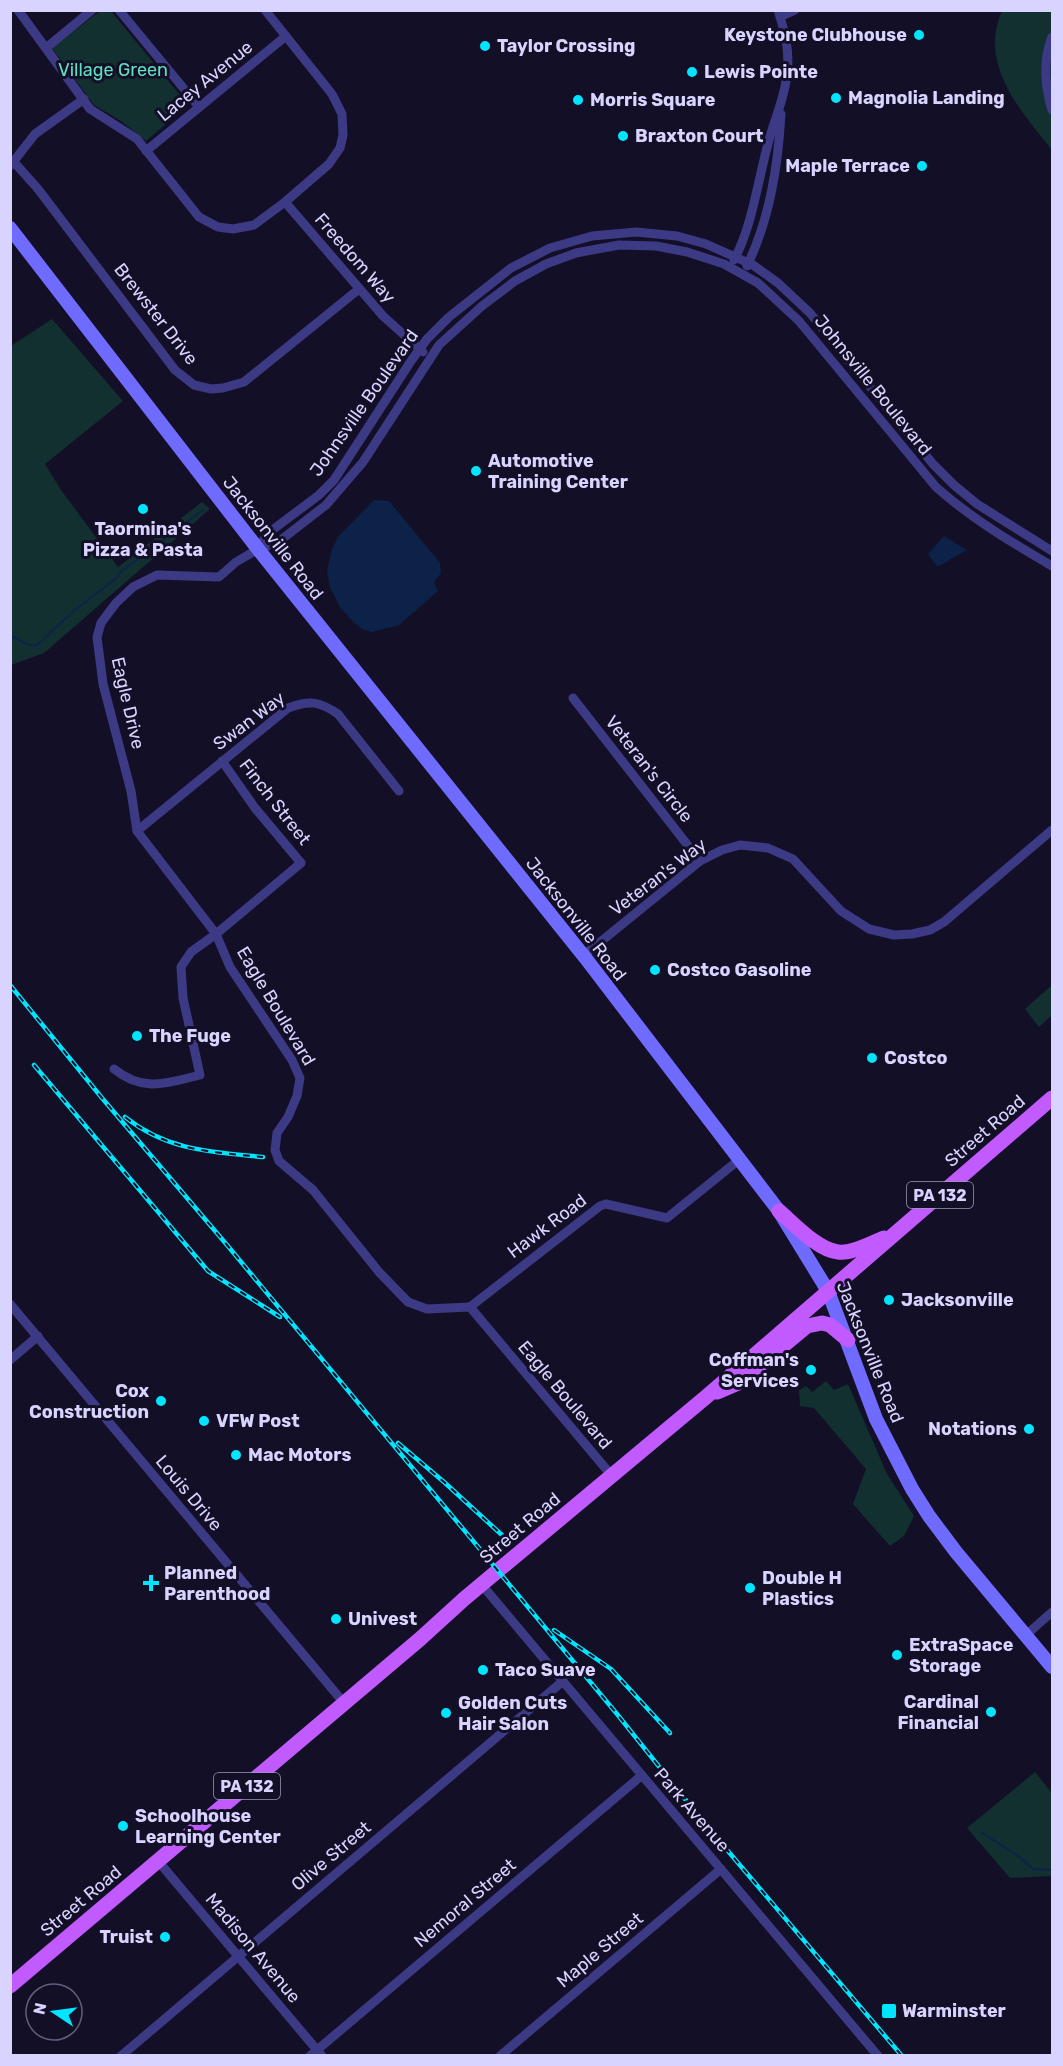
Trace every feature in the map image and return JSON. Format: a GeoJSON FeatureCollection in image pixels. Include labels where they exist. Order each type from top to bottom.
{"type":"FeatureCollection","features":[{"type":"Feature","properties":{"kind":"main road","name":"Jacksonville Road"},"geometry":{"type":"LineString","coordinates":[[11,230],[258,549],[583,956],[779,1211],[828,1291],[882,1433],[929,1516],[956,1552],[1053,1667]]}},
{"type":"Feature","properties":{"kind":"main road","name":"Street Road"},"geometry":{"type":"LineString","coordinates":[[10,1986],[706,1397],[1053,1098]]}},
{"type":"Feature","properties":{"kind":"main road"},"geometry":{"type":"LineString","coordinates":[[779,1211],[821,1246],[839,1252],[895,1234]]}},
{"type":"Feature","properties":{"kind":"main road"},"geometry":{"type":"LineString","coordinates":[[706,1397],[738,1383],[807,1326],[822,1323],[830,1325],[848,1340]]}},
{"type":"Feature","properties":{"kind":"street"},"geometry":{"type":"LineString","coordinates":[[18,10],[90,109],[137,139],[194,212],[211,224],[233,229],[247,228],[260,222],[329,164],[342,142],[343,120],[332,94],[265,10]]}},
{"type":"Feature","properties":{"kind":"street"},"geometry":{"type":"LineString","coordinates":[[46,48],[92,10]]}},
{"type":"Feature","properties":{"kind":"street"},"geometry":{"type":"LineString","coordinates":[[119,10],[199,107]]}},
{"type":"Feature","properties":{"kind":"street"},"geometry":{"type":"LineString","coordinates":[[742,274],[764,222],[776,171],[788,55],[779,14],[795,10]]}},
{"type":"Feature","properties":{"kind":"street","name":"Lacey Avenue"},"geometry":{"type":"LineString","coordinates":[[146,151],[285,36]]}},
{"type":"Feature","properties":{"kind":"street"},"geometry":{"type":"LineString","coordinates":[[1053,37],[1046,75],[1053,110]]}},
{"type":"Feature","properties":{"kind":"street"},"geometry":{"type":"LineString","coordinates":[[12,164],[35,134],[84,99]]}},
{"type":"Feature","properties":{"kind":"street"},"geometry":{"type":"LineString","coordinates":[[730,267],[750,215],[769,139],[782,99]]}},
{"type":"Feature","properties":{"kind":"street","name":"Brewster Drive"},"geometry":{"type":"LineString","coordinates":[[12,164],[38,189],[175,370],[194,385],[217,389],[244,382],[359,289]]}},
{"type":"Feature","properties":{"kind":"street","name":"Freedom Way"},"geometry":{"type":"LineString","coordinates":[[285,202],[382,316],[429,358]]}},
{"type":"Feature","properties":{"kind":"street","name":"Johnsville Boulevard"},"geometry":{"type":"LineString","coordinates":[[258,549],[267,534],[319,495],[334,480],[419,349],[449,317],[499,276],[524,260],[564,243],[599,235],[650,232],[692,239],[736,256],[778,283],[800,302],[933,464],[954,485],[990,514],[1053,551]]}},
{"type":"Feature","properties":{"kind":"street","name":"Johnsville Boulevard"},"geometry":{"type":"LineString","coordinates":[[258,549],[277,543],[326,506],[363,462],[429,358],[458,326],[509,286],[546,264],[576,253],[619,245],[656,246],[701,256],[730,267],[758,283],[799,321],[936,487],[986,527],[1053,566]]}},
{"type":"Feature","properties":{"kind":"street","name":"Eagle Drive"},"geometry":{"type":"LineString","coordinates":[[137,831],[131,791],[103,684],[97,637],[101,623],[116,603],[133,587],[157,575],[219,577],[236,562],[258,549]]}},
{"type":"Feature","properties":{"kind":"street","name":"Veteran's Circle"},"geometry":{"type":"LineString","coordinates":[[573,698],[700,861]]}},
{"type":"Feature","properties":{"kind":"street","name":"Swan Way"},"geometry":{"type":"LineString","coordinates":[[137,831],[288,708],[304,702],[324,705],[338,714],[399,791]]}},
{"type":"Feature","properties":{"kind":"street","name":"Finch Street"},"geometry":{"type":"LineString","coordinates":[[216,934],[301,863],[255,808],[222,761]]}},
{"type":"Feature","properties":{"kind":"street","name":"Veteran's Way"},"geometry":{"type":"LineString","coordinates":[[583,956],[700,861],[715,852],[734,846],[760,846],[774,850],[800,865],[841,911],[854,921],[869,929],[894,935],[930,930],[944,922],[1053,830]]}},
{"type":"Feature","properties":{"kind":"street","name":"Eagle Boulevard"},"geometry":{"type":"LineString","coordinates":[[137,831],[216,934],[231,968],[292,1060],[300,1078],[297,1096],[288,1117],[277,1133],[275,1150],[279,1161],[313,1190],[380,1272],[408,1302],[427,1309],[470,1307],[612,1476]]}},
{"type":"Feature","properties":{"kind":"street"},"geometry":{"type":"LineString","coordinates":[[114,1069],[132,1081],[152,1085],[200,1075],[183,998],[181,968],[187,956],[216,934]]}},
{"type":"Feature","properties":{"kind":"street","name":"Hawk Road"},"geometry":{"type":"LineString","coordinates":[[470,1307],[600,1206],[606,1204],[667,1218],[740,1159]]}},
{"type":"Feature","properties":{"kind":"street","name":"Louis Drive"},"geometry":{"type":"LineString","coordinates":[[10,1304],[344,1703]]}},
{"type":"Feature","properties":{"kind":"street"},"geometry":{"type":"LineString","coordinates":[[10,1360],[38,1336]]}},
{"type":"Feature","properties":{"kind":"street","name":"Park Avenue"},"geometry":{"type":"LineString","coordinates":[[482,1585],[878,2055]]}},
{"type":"Feature","properties":{"kind":"street"},"geometry":{"type":"LineString","coordinates":[[1026,1635],[1053,1612]]}},
{"type":"Feature","properties":{"kind":"street","name":"Olive Street"},"geometry":{"type":"LineString","coordinates":[[121,2055],[563,1681]]}},
{"type":"Feature","properties":{"kind":"street","name":"Nemoral Street"},"geometry":{"type":"LineString","coordinates":[[317,2054],[641,1776]]}},
{"type":"Feature","properties":{"kind":"street","name":"Madison Avenue"},"geometry":{"type":"LineString","coordinates":[[158,1861],[317,2054]]}},
{"type":"Feature","properties":{"kind":"street","name":"Maple Street"},"geometry":{"type":"LineString","coordinates":[[500,2055],[721,1869]]}},
{"type":"Feature","properties":{"kind":"green space","name":"Village Green"},"geometry":{"type":"Polygon","coordinates":[[[100,11],[111,11],[188,105],[146,141],[121,121],[94,105],[52,48],[100,11]]]}},
{"type":"Feature","properties":{"kind":"green space"},"geometry":{"type":"Polygon","coordinates":[[[1002,11],[1052,11],[1052,150],[1016,103],[999,68],[995,50],[996,31],[1002,11]]]}},
{"type":"Feature","properties":{"kind":"green space"},"geometry":{"type":"Polygon","coordinates":[[[52,319],[123,401],[45,464],[61,490],[118,567],[202,502],[210,509],[44,653],[11,665],[11,346],[52,319]]]}},
{"type":"Feature","properties":{"kind":"green space"},"geometry":{"type":"Polygon","coordinates":[[[1052,985],[1052,1015],[1039,1027],[1025,1009],[1052,985]]]}},
{"type":"Feature","properties":{"kind":"green space"},"geometry":{"type":"Polygon","coordinates":[[[826,1381],[834,1390],[848,1384],[887,1474],[914,1516],[904,1536],[890,1546],[853,1504],[866,1469],[814,1408],[800,1406],[799,1390],[806,1386],[812,1392],[826,1381]]]}},
{"type":"Feature","properties":{"kind":"green space"},"geometry":{"type":"Polygon","coordinates":[[[1035,1772],[1052,1793],[1052,1876],[1010,1878],[967,1828],[1035,1772]]]}},
{"type":"Feature","properties":{"kind":"water"},"geometry":{"type":"Polygon","coordinates":[[[374,500],[389,501],[440,563],[441,573],[434,582],[438,591],[399,625],[372,632],[354,623],[340,607],[330,587],[327,571],[332,549],[338,537],[374,500]]]}},
{"type":"Feature","properties":{"kind":"water"},"geometry":{"type":"Polygon","coordinates":[[[944,536],[967,550],[939,566],[928,554],[944,536]]]}},
{"type":"Feature","properties":{"kind":"waterway"},"geometry":{"type":"LineString","coordinates":[[10,635],[26,644],[36,646],[122,571],[203,510]]}},
{"type":"Feature","properties":{"kind":"waterway"},"geometry":{"type":"LineString","coordinates":[[982,1833],[1017,1855],[1033,1869],[1052,1870]]}},
{"type":"Feature","properties":{"kind":"railway"},"geometry":{"type":"LineString","coordinates":[[10,985],[617,1714],[705,1824],[902,2056]]}},
{"type":"Feature","properties":{"kind":"railway"},"geometry":{"type":"LineString","coordinates":[[34,1065],[208,1271],[280,1317]]}},
{"type":"Feature","properties":{"kind":"railway"},"geometry":{"type":"LineString","coordinates":[[125,1117],[157,1137],[191,1148],[263,1157]]}},
{"type":"Feature","properties":{"kind":"railway"},"geometry":{"type":"LineString","coordinates":[[398,1443],[503,1536]]}},
{"type":"Feature","properties":{"kind":"railway"},"geometry":{"type":"LineString","coordinates":[[554,1630],[611,1669],[670,1733]]}},
{"type":"Feature","properties":{"kind":"place","name":"Keystone Clubhouse"},"geometry":{"type":"Point","coordinates":[919,35]}},
{"type":"Feature","properties":{"kind":"place","name":"Taylor Crossing"},"geometry":{"type":"Point","coordinates":[485,46]}},
{"type":"Feature","properties":{"kind":"place","name":"Lewis Pointe"},"geometry":{"type":"Point","coordinates":[692,72]}},
{"type":"Feature","properties":{"kind":"place","name":"Magnolia Landing"},"geometry":{"type":"Point","coordinates":[836,98]}},
{"type":"Feature","properties":{"kind":"place","name":"Morris Square"},"geometry":{"type":"Point","coordinates":[578,100]}},
{"type":"Feature","properties":{"kind":"place","name":"Braxton Court"},"geometry":{"type":"Point","coordinates":[623,136]}},
{"type":"Feature","properties":{"kind":"place","name":"Maple Terrace"},"geometry":{"type":"Point","coordinates":[922,166]}},
{"type":"Feature","properties":{"kind":"place","name":"Automotive Training Center"},"geometry":{"type":"Point","coordinates":[476,471]}},
{"type":"Feature","properties":{"kind":"place","name":"Taormina's Pizza & Pasta"},"geometry":{"type":"Point","coordinates":[143,509]}},
{"type":"Feature","properties":{"kind":"place","name":"Costco Gasoline"},"geometry":{"type":"Point","coordinates":[655,970]}},
{"type":"Feature","properties":{"kind":"place","name":"The Fuge"},"geometry":{"type":"Point","coordinates":[137,1036]}},
{"type":"Feature","properties":{"kind":"place","name":"Costco"},"geometry":{"type":"Point","coordinates":[872,1058]}},
{"type":"Feature","properties":{"kind":"place","name":"Jacksonville"},"geometry":{"type":"Point","coordinates":[889,1300]}},
{"type":"Feature","properties":{"kind":"place","name":"Coffman's Services"},"geometry":{"type":"Point","coordinates":[811,1370]}},
{"type":"Feature","properties":{"kind":"place","name":"Cox Construction"},"geometry":{"type":"Point","coordinates":[161,1401]}},
{"type":"Feature","properties":{"kind":"place","name":"VFW Post"},"geometry":{"type":"Point","coordinates":[204,1421]}},
{"type":"Feature","properties":{"kind":"place","name":"Notations"},"geometry":{"type":"Point","coordinates":[1029,1429]}},
{"type":"Feature","properties":{"kind":"place","name":"Mac Motors"},"geometry":{"type":"Point","coordinates":[236,1455]}},
{"type":"Feature","properties":{"kind":"place","name":"Planned Parenthood"},"geometry":{"type":"Point","coordinates":[151,1583]}},
{"type":"Feature","properties":{"kind":"place","name":"Double H Plastics"},"geometry":{"type":"Point","coordinates":[750,1588]}},
{"type":"Feature","properties":{"kind":"place","name":"Univest"},"geometry":{"type":"Point","coordinates":[336,1619]}},
{"type":"Feature","properties":{"kind":"place","name":"ExtraSpace Storage"},"geometry":{"type":"Point","coordinates":[897,1655]}},
{"type":"Feature","properties":{"kind":"place","name":"Taco Suave"},"geometry":{"type":"Point","coordinates":[483,1670]}},
{"type":"Feature","properties":{"kind":"place","name":"Cardinal Financial"},"geometry":{"type":"Point","coordinates":[991,1712]}},
{"type":"Feature","properties":{"kind":"place","name":"Golden Cuts Hair Salon"},"geometry":{"type":"Point","coordinates":[446,1713]}},
{"type":"Feature","properties":{"kind":"place","name":"Schoolhouse Learning Center"},"geometry":{"type":"Point","coordinates":[123,1826]}},
{"type":"Feature","properties":{"kind":"place","name":"Truist"},"geometry":{"type":"Point","coordinates":[165,1937]}},
{"type":"Feature","properties":{"kind":"place","name":"Warminster"},"geometry":{"type":"Point","coordinates":[889,2011]}}]}
